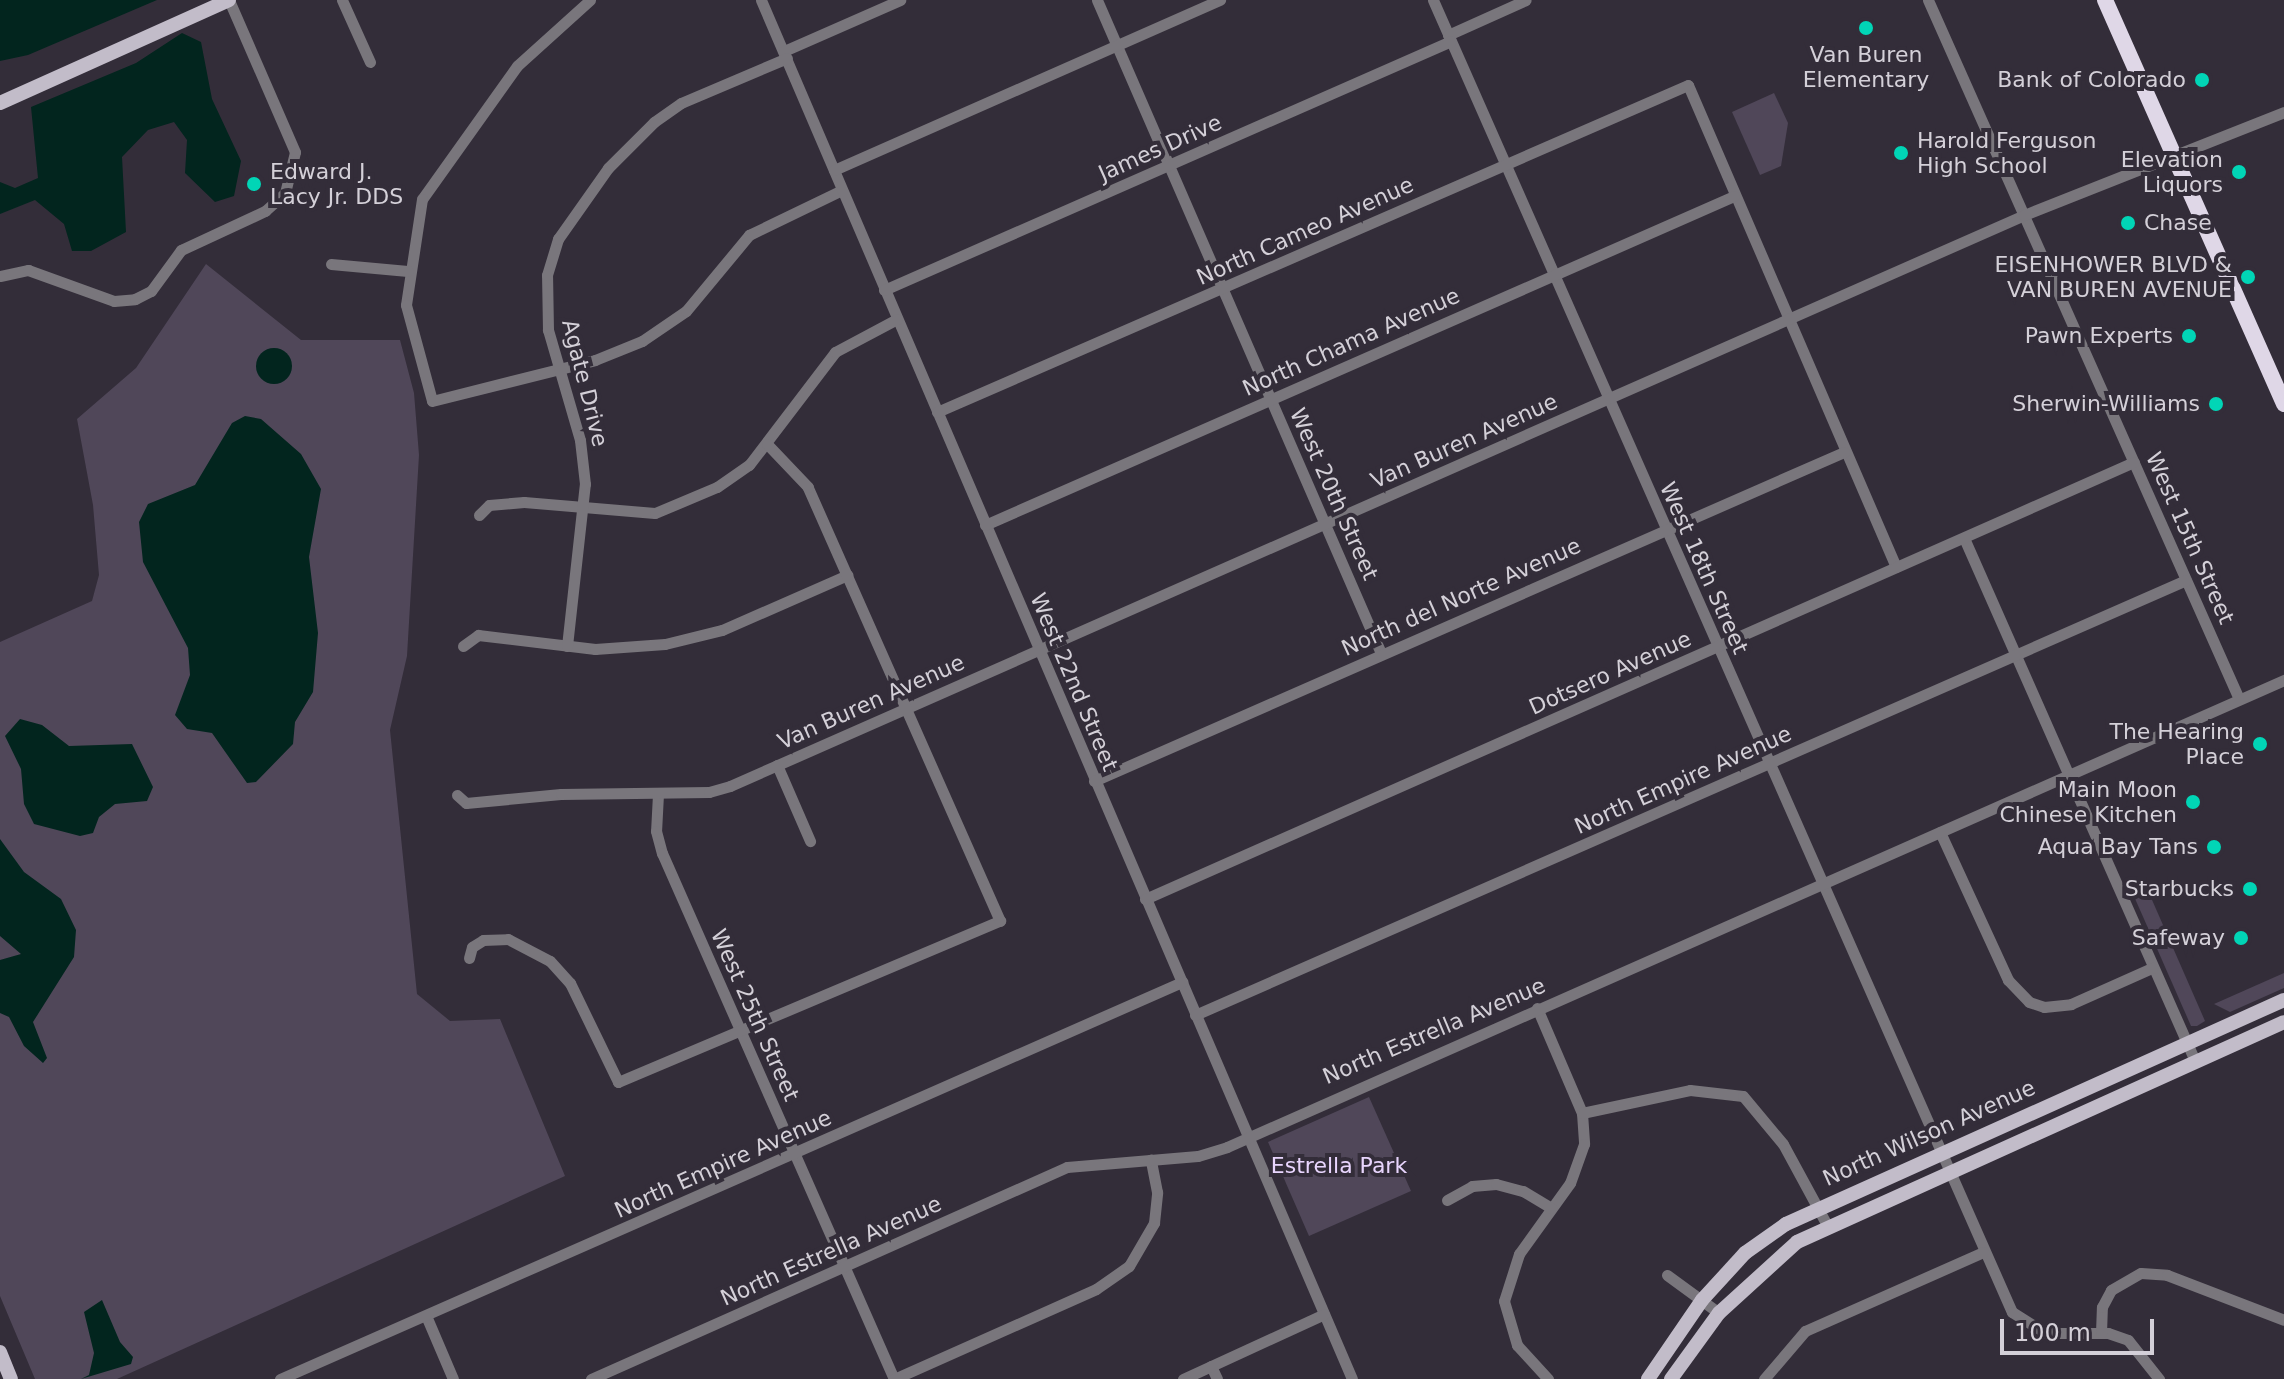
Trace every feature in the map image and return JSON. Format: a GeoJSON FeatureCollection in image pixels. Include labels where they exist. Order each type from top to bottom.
{"type":"FeatureCollection","features":[{"type":"Feature","properties":{"kind":"highway"},"geometry":{"type":"LineString","coordinates":[[2105,0],[2284,404]]}},
{"type":"Feature","properties":{"kind":"main road"},"geometry":{"type":"LineString","coordinates":[[0,103],[229,0]]}},
{"type":"Feature","properties":{"kind":"main road","name":"North Wilson Avenue"},"geometry":{"type":"LineString","coordinates":[[1648,1379],[1702,1300],[1745,1253],[1816,1207],[2284,1000]]}},
{"type":"Feature","properties":{"kind":"main road"},"geometry":{"type":"LineString","coordinates":[[2263,1031],[2284,1013]]}},
{"type":"Feature","properties":{"kind":"main road","name":"North Wilson Avenue"},"geometry":{"type":"LineString","coordinates":[[1671,1379],[1719,1313],[1767,1264],[1827,1225],[2284,1022]]}},
{"type":"Feature","properties":{"kind":"main road"},"geometry":{"type":"LineString","coordinates":[[0,1352],[11,1379]]}},
{"type":"Feature","properties":{"kind":"street"},"geometry":{"type":"LineString","coordinates":[[0,276],[28,270],[114,301],[135,299],[151,291],[181,250],[265,211],[285,193],[295,152],[229,0]]}},
{"type":"Feature","properties":{"kind":"street"},"geometry":{"type":"LineString","coordinates":[[342,0],[370,62]]}},
{"type":"Feature","properties":{"kind":"street"},"geometry":{"type":"LineString","coordinates":[[590,0],[517,66],[427,187],[408,271],[407,318],[432,401],[558,370],[660,331],[697,300],[749,235],[842,190]]}},
{"type":"Feature","properties":{"kind":"street","name":"West 22nd Street"},"geometry":{"type":"LineString","coordinates":[[761,0],[1352,1379]]}},
{"type":"Feature","properties":{"kind":"street","name":"Agate Drive"},"geometry":{"type":"LineString","coordinates":[[567,646],[584,508],[580,440],[548,330],[547,275],[558,239],[608,168],[668,111],[900,0]]}},
{"type":"Feature","properties":{"kind":"street","name":"West 20th Street"},"geometry":{"type":"LineString","coordinates":[[1097,0],[1381,653]]}},
{"type":"Feature","properties":{"kind":"street"},"geometry":{"type":"LineString","coordinates":[[834,170],[1220,0]]}},
{"type":"Feature","properties":{"kind":"street","name":"West 18th Street"},"geometry":{"type":"LineString","coordinates":[[1433,0],[1947,1172]]}},
{"type":"Feature","properties":{"kind":"street","name":"James Drive"},"geometry":{"type":"LineString","coordinates":[[884,290],[1169,166],[1450,38],[1526,0]]}},
{"type":"Feature","properties":{"kind":"street","name":"West 15th Street"},"geometry":{"type":"LineString","coordinates":[[1928,0],[2239,699]]}},
{"type":"Feature","properties":{"kind":"street","name":"North Cameo Avenue"},"geometry":{"type":"LineString","coordinates":[[937,412],[1688,85],[1734,196]]}},
{"type":"Feature","properties":{"kind":"street","name":"Van Buren Avenue"},"geometry":{"type":"LineString","coordinates":[[457,795],[466,803],[561,794],[658,794],[718,790],[2024,215],[2173,153],[2192,151],[2284,112]]}},
{"type":"Feature","properties":{"kind":"street"},"geometry":{"type":"LineString","coordinates":[[1734,196],[1785,320],[1896,567]]}},
{"type":"Feature","properties":{"kind":"street","name":"North Chama Avenue"},"geometry":{"type":"LineString","coordinates":[[985,525],[1734,196]]}},
{"type":"Feature","properties":{"kind":"street"},"geometry":{"type":"LineString","coordinates":[[331,264],[408,271]]}},
{"type":"Feature","properties":{"kind":"street"},"geometry":{"type":"LineString","coordinates":[[479,515],[499,504],[664,510],[733,478],[767,444],[835,352],[897,319]]}},
{"type":"Feature","properties":{"kind":"street"},"geometry":{"type":"LineString","coordinates":[[469,958],[476,944],[499,939],[520,943],[550,961],[575,992],[615,1082],[1000,921],[808,487],[767,444]]}},
{"type":"Feature","properties":{"kind":"street","name":"North del Norte Avenue"},"geometry":{"type":"LineString","coordinates":[[1094,781],[1844,452]]}},
{"type":"Feature","properties":{"kind":"street","name":"Dotsero Avenue"},"geometry":{"type":"LineString","coordinates":[[1145,899],[2134,462]]}},
{"type":"Feature","properties":{"kind":"street"},"geometry":{"type":"LineString","coordinates":[[1964,538],[2017,655],[2066,776],[2195,1061]]}},
{"type":"Feature","properties":{"kind":"street"},"geometry":{"type":"LineString","coordinates":[[463,646],[478,635],[620,649],[706,635],[847,575]]}},
{"type":"Feature","properties":{"kind":"street","name":"North Empire Avenue"},"geometry":{"type":"LineString","coordinates":[[1195,1015],[2186,580]]}},
{"type":"Feature","properties":{"kind":"street","name":"North Estrella Avenue"},"geometry":{"type":"LineString","coordinates":[[591,1379],[1067,1167],[1216,1152],[2284,680]]}},
{"type":"Feature","properties":{"kind":"street"},"geometry":{"type":"LineString","coordinates":[[777,765],[810,841]]}},
{"type":"Feature","properties":{"kind":"street","name":"West 25th Street"},"geometry":{"type":"LineString","coordinates":[[658,794],[658,841],[894,1379]]}},
{"type":"Feature","properties":{"kind":"street"},"geometry":{"type":"LineString","coordinates":[[1940,832],[2008,980],[2029,1002],[2044,1007],[2071,1004],[2152,968]]}},
{"type":"Feature","properties":{"kind":"street","name":"North Empire Avenue"},"geometry":{"type":"LineString","coordinates":[[280,1379],[427,1318],[1182,982]]}},
{"type":"Feature","properties":{"kind":"street"},"geometry":{"type":"LineString","coordinates":[[1537,1008],[1582,1113],[1583,1156],[1519,1254],[1504,1301],[1517,1345],[1548,1379]]}},
{"type":"Feature","properties":{"kind":"street"},"geometry":{"type":"LineString","coordinates":[[1582,1113],[1690,1090],[1743,1096],[1783,1144],[1827,1225]]}},
{"type":"Feature","properties":{"kind":"street"},"geometry":{"type":"LineString","coordinates":[[894,1379],[1096,1289],[1129,1266],[1154,1223],[1157,1192],[1151,1160]]}},
{"type":"Feature","properties":{"kind":"street"},"geometry":{"type":"LineString","coordinates":[[1947,1172],[1983,1252],[2022,1323],[2045,1333],[2101,1333],[2136,1346],[2159,1379]]}},
{"type":"Feature","properties":{"kind":"street"},"geometry":{"type":"LineString","coordinates":[[1447,1200],[1472,1186],[1496,1184],[1523,1191],[1551,1208]]}},
{"type":"Feature","properties":{"kind":"street"},"geometry":{"type":"LineString","coordinates":[[1764,1379],[1805,1331],[1983,1252]]}},
{"type":"Feature","properties":{"kind":"street"},"geometry":{"type":"LineString","coordinates":[[2101,1333],[2102,1307],[2111,1290],[2141,1273],[2167,1275],[2284,1320]]}},
{"type":"Feature","properties":{"kind":"street"},"geometry":{"type":"LineString","coordinates":[[1667,1275],[1719,1313]]}},
{"type":"Feature","properties":{"kind":"street"},"geometry":{"type":"LineString","coordinates":[[1183,1379],[1324,1314]]}},
{"type":"Feature","properties":{"kind":"street"},"geometry":{"type":"LineString","coordinates":[[427,1318],[453,1379]]}},
{"type":"Feature","properties":{"kind":"street"},"geometry":{"type":"LineString","coordinates":[[1211,1366],[1217,1379]]}},
{"type":"Feature","properties":{"kind":"green space"},"geometry":{"type":"Polygon","coordinates":[[[1774,93],[1788,123],[1781,166],[1760,175],[1732,112],[1774,93]]]}},
{"type":"Feature","properties":{"kind":"green space"},"geometry":{"type":"Polygon","coordinates":[[[206,264],[301,340],[400,340],[414,393],[419,455],[407,656],[390,730],[417,994],[450,1021],[500,1019],[565,1176],[117,1379],[35,1379],[0,1296],[0,642],[92,601],[99,575],[93,505],[77,419],[136,368],[206,264]]]}},
{"type":"Feature","properties":{"kind":"green space"},"geometry":{"type":"Polygon","coordinates":[[[2142,891],[2149,893],[2205,1021],[2197,1026],[2191,1026],[2133,894],[2142,891]]]}},
{"type":"Feature","properties":{"kind":"green space"},"geometry":{"type":"Polygon","coordinates":[[[2284,973],[2284,988],[2230,1012],[2214,1004],[2284,973]]]}},
{"type":"Feature","properties":{"kind":"green space","name":"Estrella Park"},"geometry":{"type":"Polygon","coordinates":[[[1369,1097],[1411,1191],[1309,1236],[1268,1142],[1369,1097]]]}},
{"type":"Feature","properties":{"kind":"shaded area"},"geometry":{"type":"Polygon","coordinates":[[[0,0],[157,0],[28,55],[0,61],[0,0]]]}},
{"type":"Feature","properties":{"kind":"shaded area"},"geometry":{"type":"Polygon","coordinates":[[[182,33],[201,42],[212,99],[241,161],[234,196],[215,202],[185,173],[187,140],[174,122],[148,130],[122,157],[126,232],[91,251],[72,251],[64,224],[35,200],[0,214],[0,182],[15,188],[38,178],[31,107],[136,63],[182,33]]]}},
{"type":"Feature","properties":{"kind":"shaded area"},"geometry":{"type":"Polygon","coordinates":[[[274,348],[287,353],[292,366],[287,379],[274,384],[261,379],[256,366],[261,353],[274,348]]]}},
{"type":"Feature","properties":{"kind":"shaded area"},"geometry":{"type":"Polygon","coordinates":[[[245,416],[261,419],[301,454],[321,489],[309,557],[318,633],[313,692],[295,722],[293,744],[256,782],[247,783],[212,733],[187,729],[175,715],[190,675],[188,648],[143,562],[139,522],[148,504],[195,485],[232,423],[245,416]]]}},
{"type":"Feature","properties":{"kind":"shaded area"},"geometry":{"type":"Polygon","coordinates":[[[20,719],[42,725],[69,746],[132,744],[153,787],[147,801],[115,804],[99,817],[93,833],[80,836],[34,824],[24,804],[21,769],[5,736],[20,719]]]}},
{"type":"Feature","properties":{"kind":"shaded area"},"geometry":{"type":"Polygon","coordinates":[[[0,839],[24,872],[61,899],[76,930],[74,957],[33,1022],[47,1058],[43,1063],[24,1046],[9,1017],[0,1013],[0,960],[21,954],[0,936],[0,839]]]}},
{"type":"Feature","properties":{"kind":"shaded area"},"geometry":{"type":"Polygon","coordinates":[[[102,1300],[120,1342],[133,1357],[131,1364],[81,1379],[89,1375],[94,1353],[84,1312],[102,1300]]]}},
{"type":"Feature","properties":{"kind":"place","name":"Van Buren Elementary"},"geometry":{"type":"Point","coordinates":[1866,28]}},
{"type":"Feature","properties":{"kind":"place","name":"Bank of Colorado"},"geometry":{"type":"Point","coordinates":[2202,80]}},
{"type":"Feature","properties":{"kind":"place","name":"Harold Ferguson High School"},"geometry":{"type":"Point","coordinates":[1901,153]}},
{"type":"Feature","properties":{"kind":"place","name":"Elevation Liquors"},"geometry":{"type":"Point","coordinates":[2239,172]}},
{"type":"Feature","properties":{"kind":"place","name":"Edward J. Lacy Jr. DDS"},"geometry":{"type":"Point","coordinates":[254,184]}},
{"type":"Feature","properties":{"kind":"place","name":"Chase"},"geometry":{"type":"Point","coordinates":[2128,223]}},
{"type":"Feature","properties":{"kind":"place","name":"EISENHOWER BLVD & VAN BUREN AVENUE"},"geometry":{"type":"Point","coordinates":[2248,277]}},
{"type":"Feature","properties":{"kind":"place","name":"Pawn Experts"},"geometry":{"type":"Point","coordinates":[2189,336]}},
{"type":"Feature","properties":{"kind":"place","name":"Sherwin-Williams"},"geometry":{"type":"Point","coordinates":[2216,404]}},
{"type":"Feature","properties":{"kind":"place","name":"The Hearing Place"},"geometry":{"type":"Point","coordinates":[2260,744]}},
{"type":"Feature","properties":{"kind":"place","name":"Main Moon Chinese Kitchen"},"geometry":{"type":"Point","coordinates":[2193,802]}},
{"type":"Feature","properties":{"kind":"place","name":"Aqua Bay Tans"},"geometry":{"type":"Point","coordinates":[2214,847]}},
{"type":"Feature","properties":{"kind":"place","name":"Starbucks"},"geometry":{"type":"Point","coordinates":[2250,889]}},
{"type":"Feature","properties":{"kind":"place","name":"Safeway"},"geometry":{"type":"Point","coordinates":[2241,938]}}]}
